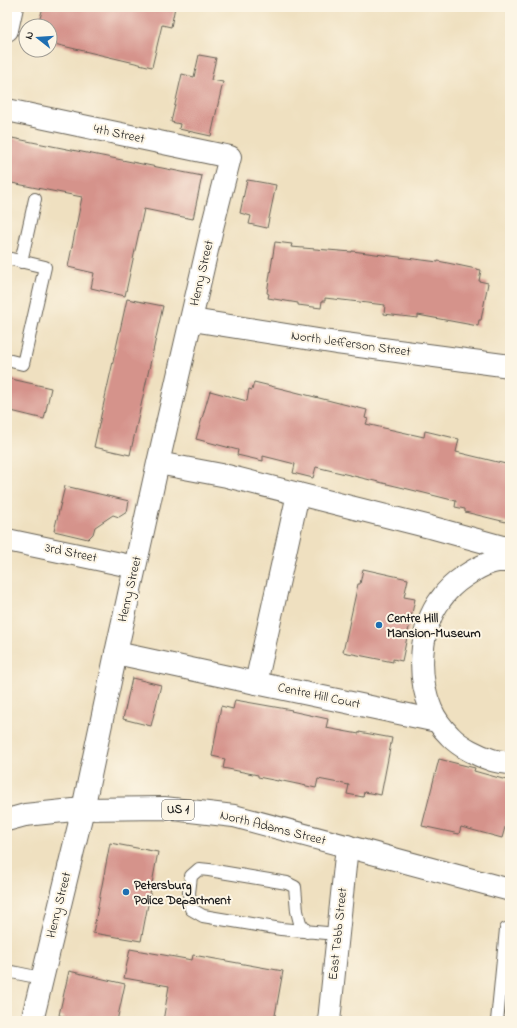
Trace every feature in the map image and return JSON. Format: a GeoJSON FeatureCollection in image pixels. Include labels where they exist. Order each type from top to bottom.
{"type":"FeatureCollection","features":[{"type":"Feature","properties":{"kind":"street"},"geometry":{"type":"LineString","coordinates":[[7,30],[12,7]]}},
{"type":"Feature","properties":{"kind":"street","name":"4th Street"},"geometry":{"type":"LineString","coordinates":[[7,110],[230,157]]}},
{"type":"Feature","properties":{"kind":"street","name":"Henry Street"},"geometry":{"type":"LineString","coordinates":[[32,1021],[82,809],[158,463],[213,224],[230,157]]}},
{"type":"Feature","properties":{"kind":"street","name":"North Jefferson Street"},"geometry":{"type":"LineString","coordinates":[[192,320],[337,343],[510,366]]}},
{"type":"Feature","properties":{"kind":"street"},"geometry":{"type":"LineString","coordinates":[[158,463],[226,476],[430,527],[510,549]]}},
{"type":"Feature","properties":{"kind":"street"},"geometry":{"type":"LineString","coordinates":[[256,683],[298,494]]}},
{"type":"Feature","properties":{"kind":"street","name":"3rd Street"},"geometry":{"type":"LineString","coordinates":[[7,540],[135,567]]}},
{"type":"Feature","properties":{"kind":"street"},"geometry":{"type":"LineString","coordinates":[[510,561],[497,561],[475,569],[456,582],[441,599],[430,619],[425,634],[422,662],[424,690],[431,710],[437,721],[451,738],[468,750],[492,760],[510,763]]}},
{"type":"Feature","properties":{"kind":"street","name":"Centre Hill Court"},"geometry":{"type":"LineString","coordinates":[[116,653],[437,721]]}},
{"type":"Feature","properties":{"kind":"street","name":"North Adams Street"},"geometry":{"type":"LineString","coordinates":[[7,820],[25,815],[82,809],[164,808],[234,816],[510,890]]}},
{"type":"Feature","properties":{"kind":"street","name":"East Tabb Street"},"geometry":{"type":"LineString","coordinates":[[329,1021],[347,846]]}},
{"type":"Feature","properties":{"kind":"lane"},"geometry":{"type":"LineString","coordinates":[[21,262],[35,198]]}},
{"type":"Feature","properties":{"kind":"lane"},"geometry":{"type":"LineString","coordinates":[[7,258],[45,267],[23,364],[7,360]]}},
{"type":"Feature","properties":{"kind":"lane"},"geometry":{"type":"LineString","coordinates":[[307,932],[300,923],[297,911],[295,887],[287,883],[199,869],[191,876],[189,893],[191,909],[203,916],[281,929],[307,932],[338,934]]}},
{"type":"Feature","properties":{"kind":"lane"},"geometry":{"type":"LineString","coordinates":[[497,1021],[506,929]]}},
{"type":"Feature","properties":{"kind":"lane"},"geometry":{"type":"LineString","coordinates":[[7,971],[41,978]]}},
{"type":"Feature","properties":{"kind":"building"},"geometry":{"type":"Polygon","coordinates":[[[43,7],[175,7],[171,27],[162,25],[152,67],[58,45],[58,18],[40,18],[43,7]]]}},
{"type":"Feature","properties":{"kind":"building"},"geometry":{"type":"Polygon","coordinates":[[[199,55],[216,58],[211,80],[223,82],[211,136],[179,129],[180,124],[171,122],[182,74],[194,77],[199,55]]]}},
{"type":"Feature","properties":{"kind":"building"},"geometry":{"type":"Polygon","coordinates":[[[7,137],[202,176],[193,219],[144,209],[125,296],[91,288],[94,273],[68,267],[82,197],[7,182],[7,137]]]}},
{"type":"Feature","properties":{"kind":"building"},"geometry":{"type":"Polygon","coordinates":[[[247,180],[276,185],[267,228],[249,224],[251,216],[240,213],[247,180]]]}},
{"type":"Feature","properties":{"kind":"building"},"geometry":{"type":"Polygon","coordinates":[[[275,242],[292,244],[291,247],[352,251],[438,261],[481,270],[479,281],[488,283],[481,320],[479,320],[478,326],[418,315],[418,318],[384,314],[385,305],[325,298],[325,301],[322,301],[321,308],[298,305],[298,303],[268,298],[269,294],[267,293],[275,242]]]}},
{"type":"Feature","properties":{"kind":"building"},"geometry":{"type":"Polygon","coordinates":[[[127,299],[163,306],[130,455],[94,447],[127,299]]]}},
{"type":"Feature","properties":{"kind":"building"},"geometry":{"type":"Polygon","coordinates":[[[7,378],[51,388],[44,419],[7,410],[7,378]]]}},
{"type":"Feature","properties":{"kind":"building"},"geometry":{"type":"Polygon","coordinates":[[[254,382],[367,410],[365,418],[368,419],[366,424],[424,437],[425,431],[459,439],[456,452],[510,465],[510,523],[465,512],[465,509],[455,507],[456,501],[316,467],[313,478],[293,473],[295,464],[263,456],[263,461],[237,455],[238,450],[196,439],[210,391],[247,401],[249,389],[252,390],[254,382]]]}},
{"type":"Feature","properties":{"kind":"building"},"geometry":{"type":"Polygon","coordinates":[[[65,486],[129,501],[127,512],[119,517],[113,515],[95,527],[93,534],[88,539],[54,531],[65,486]]]}},
{"type":"Feature","properties":{"kind":"building","name":"Centre Hill Mansion-Museum"},"geometry":{"type":"Polygon","coordinates":[[[363,569],[408,579],[404,597],[415,599],[402,661],[393,659],[393,662],[343,652],[358,584],[360,584],[363,569]]]}},
{"type":"Feature","properties":{"kind":"building"},"geometry":{"type":"Polygon","coordinates":[[[132,678],[161,685],[151,726],[123,719],[132,678]]]}},
{"type":"Feature","properties":{"kind":"building"},"geometry":{"type":"Polygon","coordinates":[[[235,700],[292,710],[291,711],[328,719],[326,728],[392,738],[381,795],[364,792],[363,797],[347,794],[349,785],[318,779],[316,788],[258,777],[258,775],[223,768],[225,759],[212,756],[221,706],[233,709],[235,700]]]}},
{"type":"Feature","properties":{"kind":"building"},"geometry":{"type":"Polygon","coordinates":[[[439,759],[475,768],[474,771],[510,781],[510,810],[502,838],[461,827],[459,834],[422,826],[439,759]]]}},
{"type":"Feature","properties":{"kind":"building","name":"Petersburg Police Department"},"geometry":{"type":"Polygon","coordinates":[[[110,843],[158,852],[141,941],[93,933],[110,843]]]}},
{"type":"Feature","properties":{"kind":"building"},"geometry":{"type":"Polygon","coordinates":[[[130,949],[192,960],[193,955],[283,971],[274,1021],[163,1021],[169,986],[124,978],[130,949]]]}},
{"type":"Feature","properties":{"kind":"building"},"geometry":{"type":"Polygon","coordinates":[[[69,971],[125,984],[117,1021],[64,1021],[64,1017],[59,1015],[69,971]]]}},
{"type":"Feature","properties":{"kind":"place","name":"Centre Hill Mansion-Museum"},"geometry":{"type":"Point","coordinates":[379,625]}},
{"type":"Feature","properties":{"kind":"place","name":"Petersburg Police Department"},"geometry":{"type":"Point","coordinates":[126,892]}}]}
